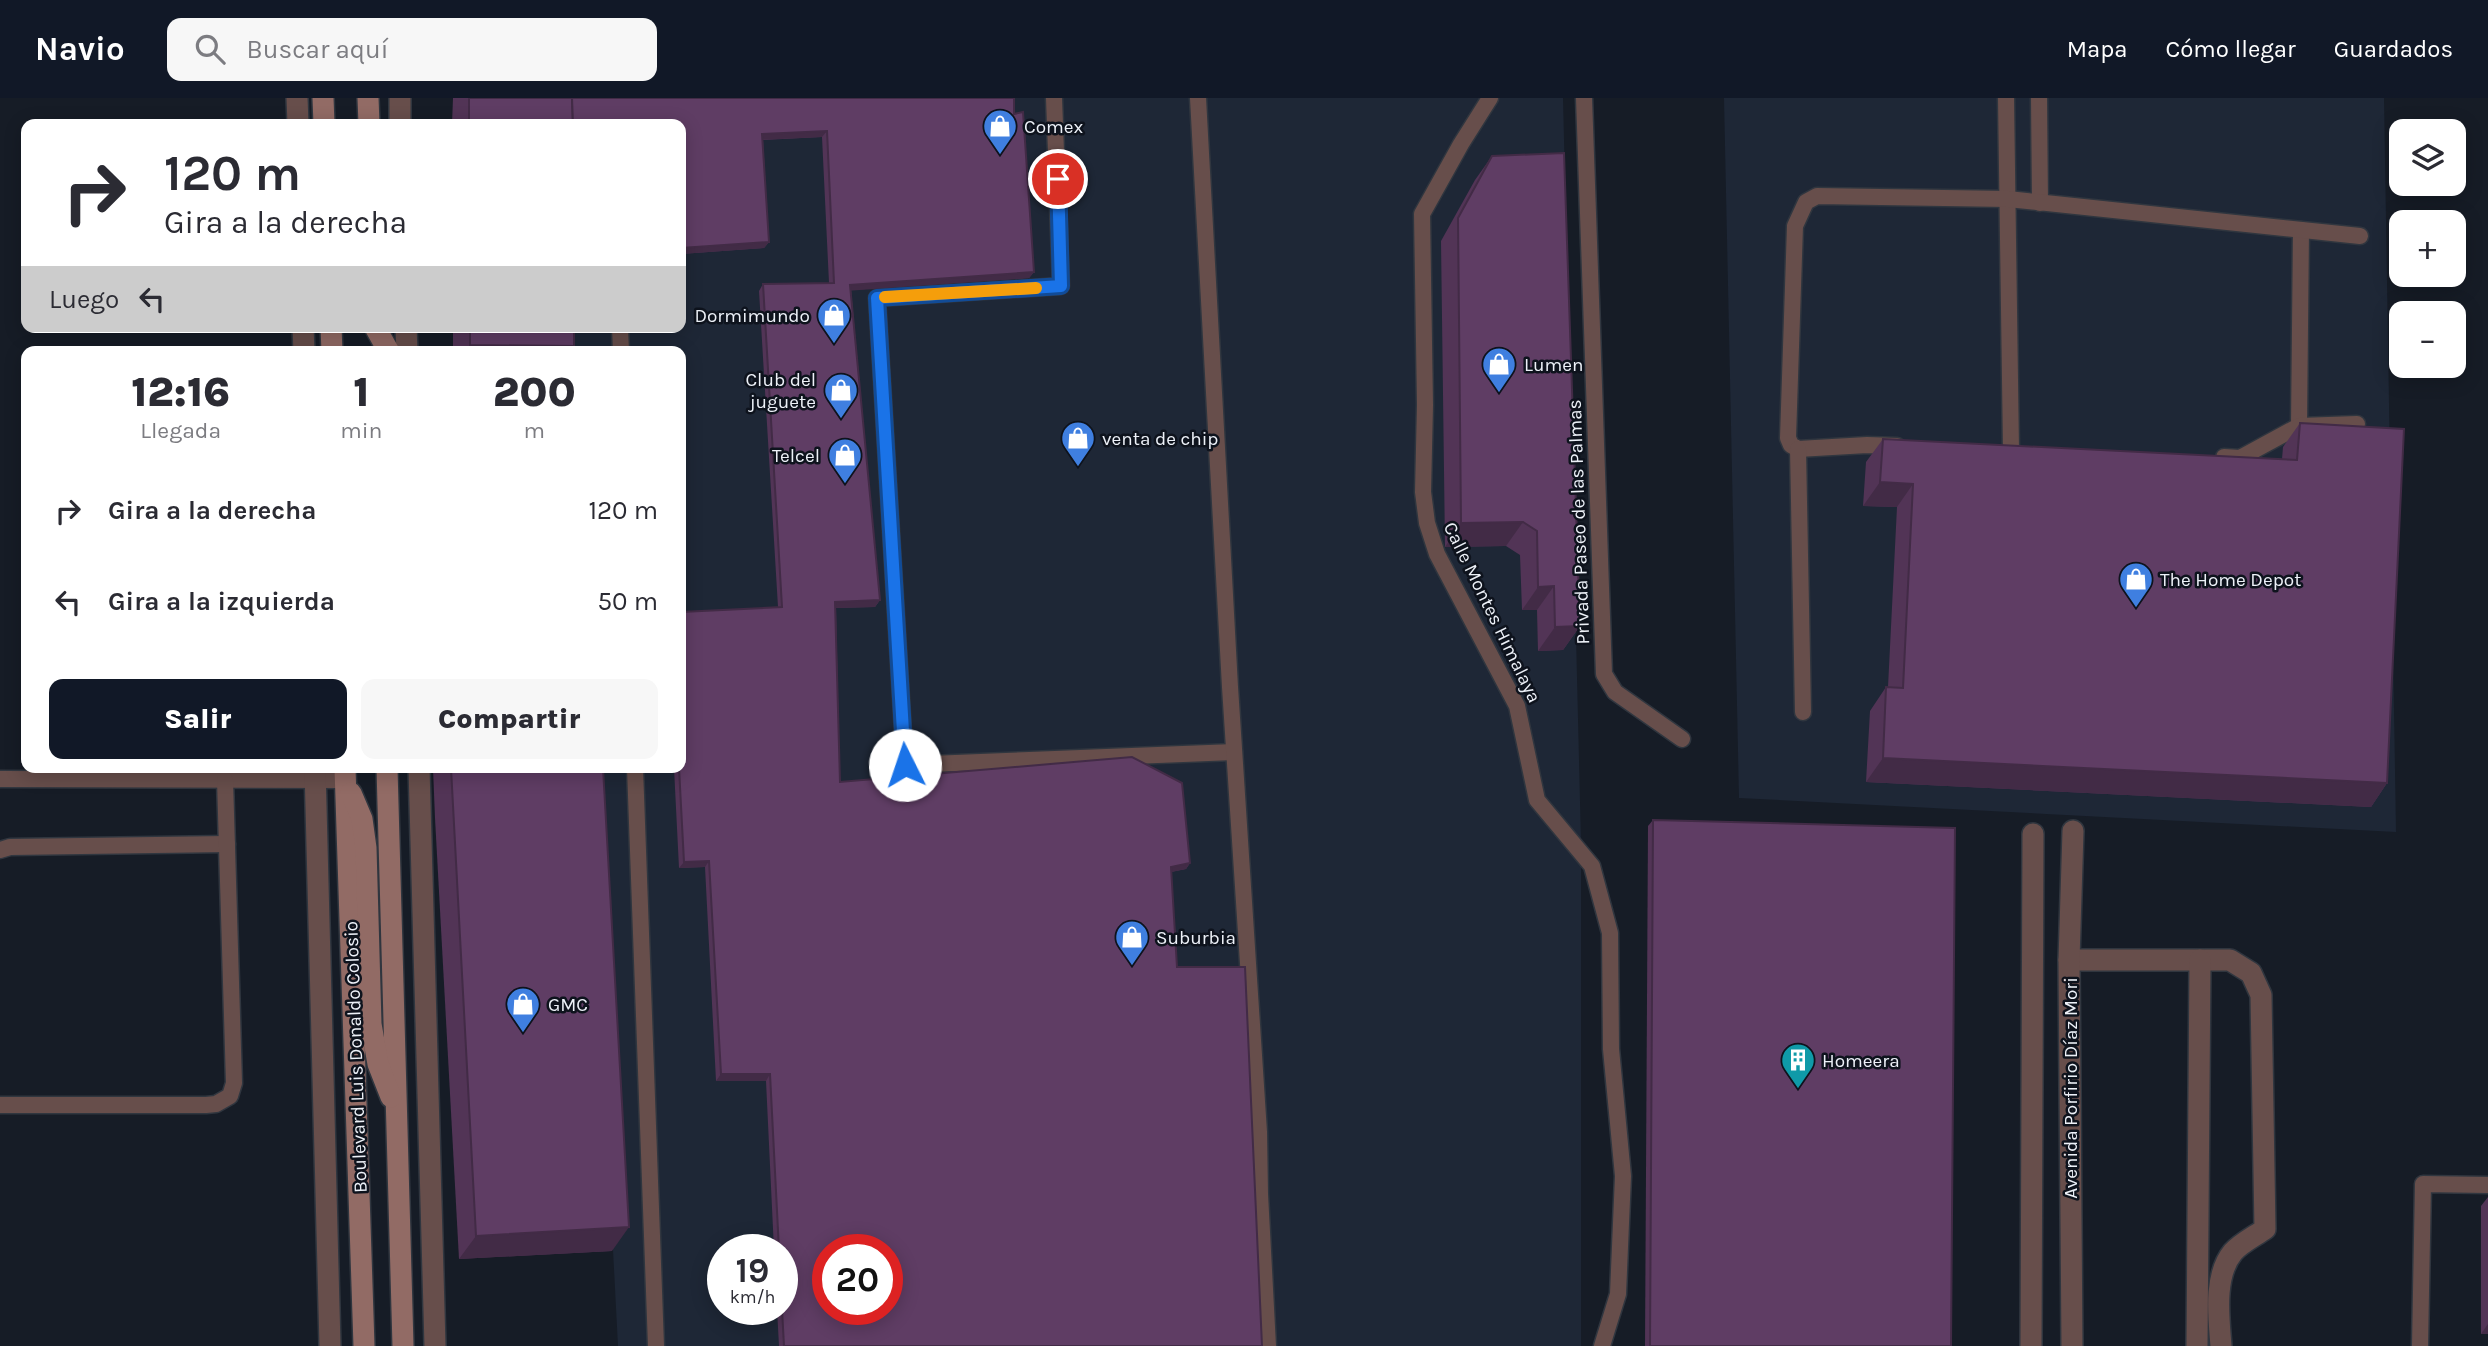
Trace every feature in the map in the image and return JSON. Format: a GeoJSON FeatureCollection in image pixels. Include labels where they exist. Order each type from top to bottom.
{"type":"FeatureCollection","features":[{"type":"Feature","properties":{"kind":"main road"},"geometry":{"type":"LineString","coordinates":[[323,98],[324,119]]}},
{"type":"Feature","properties":{"kind":"main road"},"geometry":{"type":"LineString","coordinates":[[368,98],[369,119]]}},
{"type":"Feature","properties":{"kind":"main road"},"geometry":{"type":"LineString","coordinates":[[347,773],[362,819],[366,848],[371,1024],[378,1064],[396,1109]]}},
{"type":"Feature","properties":{"kind":"main road","name":"Boulevard Luis Donaldo Colosio"},"geometry":{"type":"LineString","coordinates":[[347,773],[364,1346]]}},
{"type":"Feature","properties":{"kind":"main road","name":"Boulevard Luis Donaldo Colosio"},"geometry":{"type":"LineString","coordinates":[[387,773],[403,1346]]}},
{"type":"Feature","properties":{"kind":"street"},"geometry":{"type":"LineString","coordinates":[[297,98],[298,119]]}},
{"type":"Feature","properties":{"kind":"street"},"geometry":{"type":"LineString","coordinates":[[400,98],[401,119]]}},
{"type":"Feature","properties":{"kind":"street"},"geometry":{"type":"LineString","coordinates":[[419,773],[435,1346]]}},
{"type":"Feature","properties":{"kind":"street","name":"Boulevard Luis Donaldo Colosio"},"geometry":{"type":"LineString","coordinates":[[315,775],[330,1346]]}},
{"type":"Feature","properties":{"kind":"street","name":"Avenida Porfirio Díaz Mori"},"geometry":{"type":"LineString","coordinates":[[2072,1346],[2070,960],[2073,831]]}},
{"type":"Feature","properties":{"kind":"street","name":"Avenida Porfirio Díaz Mori"},"geometry":{"type":"LineString","coordinates":[[2031,1346],[2033,834]]}},
{"type":"Feature","properties":{"kind":"street"},"geometry":{"type":"LineString","coordinates":[[2070,960],[2230,960],[2251,973],[2261,995],[2264,1228],[2232,1253],[2224,1271],[2218,1301],[2221,1346]]}},
{"type":"Feature","properties":{"kind":"street"},"geometry":{"type":"LineString","coordinates":[[2197,1346],[2200,960]]}},
{"type":"Feature","properties":{"kind":"lane"},"geometry":{"type":"LineString","coordinates":[[1054,98],[1061,286],[877,298],[905,765],[1234,752]]}},
{"type":"Feature","properties":{"kind":"lane"},"geometry":{"type":"LineString","coordinates":[[1198,98],[1234,752],[1259,1132],[1268,1346]]}},
{"type":"Feature","properties":{"kind":"lane","name":"Calle Montes Himalaya"},"geometry":{"type":"LineString","coordinates":[[1490,98],[1422,214],[1425,405],[1423,492],[1427,523],[1437,554],[1517,706],[1537,800],[1592,866],[1610,933],[1611,1049],[1623,1176],[1618,1294],[1602,1346]]}},
{"type":"Feature","properties":{"kind":"lane","name":"Privada Paseo de las Palmas"},"geometry":{"type":"LineString","coordinates":[[1584,98],[1604,674],[1615,692],[1682,739]]}},
{"type":"Feature","properties":{"kind":"lane"},"geometry":{"type":"LineString","coordinates":[[2006,98],[2011,450]]}},
{"type":"Feature","properties":{"kind":"lane"},"geometry":{"type":"LineString","coordinates":[[2039,98],[2040,203]]}},
{"type":"Feature","properties":{"kind":"lane"},"geometry":{"type":"LineString","coordinates":[[1907,447],[1867,445],[1798,449],[1791,445],[1788,438],[1794,226],[1806,202],[1817,196],[2008,200],[2360,236]]}},
{"type":"Feature","properties":{"kind":"lane"},"geometry":{"type":"LineString","coordinates":[[2299,426],[2301,230]]}},
{"type":"Feature","properties":{"kind":"lane"},"geometry":{"type":"LineString","coordinates":[[2204,457],[2241,458],[2299,426],[2357,424]]}},
{"type":"Feature","properties":{"kind":"lane"},"geometry":{"type":"LineString","coordinates":[[1798,449],[1803,712]]}},
{"type":"Feature","properties":{"kind":"lane"},"geometry":{"type":"LineString","coordinates":[[0,779],[225,780],[336,773]]}},
{"type":"Feature","properties":{"kind":"lane"},"geometry":{"type":"LineString","coordinates":[[635,773],[656,1346]]}},
{"type":"Feature","properties":{"kind":"lane"},"geometry":{"type":"LineString","coordinates":[[0,1105],[206,1105],[216,1104],[230,1096],[234,1083],[225,780]]}},
{"type":"Feature","properties":{"kind":"lane"},"geometry":{"type":"LineString","coordinates":[[0,850],[9,847],[228,844]]}},
{"type":"Feature","properties":{"kind":"lane"},"geometry":{"type":"LineString","coordinates":[[2420,1346],[2423,1184],[2488,1185]]}},
{"type":"Feature","properties":{"kind":"shaded area"},"geometry":{"type":"Polygon","coordinates":[[[555,98],[1563,98],[1581,843],[1581,1346],[618,1346],[588,773],[686,773],[686,346],[568,346],[566,333],[686,333],[686,119],[657,119],[555,98]]]}},
{"type":"Feature","properties":{"kind":"shaded area"},"geometry":{"type":"Polygon","coordinates":[[[1724,98],[2384,98],[2396,832],[1739,798],[1724,98]]]}},
{"type":"Feature","properties":{"kind":"building"},"geometry":{"type":"Polygon","coordinates":[[[469,98],[572,98],[573,119],[469,119],[469,98]]]}},
{"type":"Feature","properties":{"kind":"building"},"geometry":{"type":"Polygon","coordinates":[[[572,98],[1014,98],[1014,114],[1023,112],[1034,272],[850,285],[880,600],[835,602],[840,782],[1132,757],[1182,783],[1190,863],[1171,867],[1177,967],[1245,967],[1262,1346],[784,1346],[783,1325],[798,1325],[798,1234],[778,1234],[770,1074],[721,1074],[709,861],[684,862],[679,773],[686,773],[686,612],[782,607],[763,284],[834,283],[827,131],[762,134],[769,242],[686,248],[686,119],[573,119],[572,98]]]}},
{"type":"Feature","properties":{"kind":"building","name":"Lumen"},"geometry":{"type":"Polygon","coordinates":[[[1564,153],[1580,626],[1555,627],[1554,586],[1538,587],[1537,531],[1523,522],[1461,523],[1458,218],[1492,156],[1564,153]]]}},
{"type":"Feature","properties":{"kind":"building"},"geometry":{"type":"Polygon","coordinates":[[[470,333],[574,333],[574,346],[470,345],[470,333]]]}},
{"type":"Feature","properties":{"kind":"building","name":"The Home Depot"},"geometry":{"type":"Polygon","coordinates":[[[2300,423],[2404,429],[2387,783],[1883,758],[1886,687],[1903,688],[1913,484],[1880,482],[1883,439],[2297,460],[2300,423]]]}},
{"type":"Feature","properties":{"kind":"building","name":"GMC"},"geometry":{"type":"Polygon","coordinates":[[[451,773],[603,773],[629,1227],[476,1236],[451,773]]]}},
{"type":"Feature","properties":{"kind":"building","name":"Homeera"},"geometry":{"type":"Polygon","coordinates":[[[1653,820],[1955,828],[1951,1346],[1650,1346],[1653,820]]]}},
{"type":"Feature","properties":{"kind":"slow traffic"},"geometry":{"type":"LineString","coordinates":[[885,297],[1036,288]]}},
{"type":"Feature","properties":{"kind":"place","name":"Comex"},"geometry":{"type":"Point","coordinates":[1000,156]}},
{"type":"Feature","properties":{"kind":"place","name":"Dormimundo"},"geometry":{"type":"Point","coordinates":[834,345]}},
{"type":"Feature","properties":{"kind":"place","name":"Lumen"},"geometry":{"type":"Point","coordinates":[1499,394]}},
{"type":"Feature","properties":{"kind":"place","name":"Club del juguete"},"geometry":{"type":"Point","coordinates":[841,420]}},
{"type":"Feature","properties":{"kind":"place","name":"venta de chip"},"geometry":{"type":"Point","coordinates":[1078,468]}},
{"type":"Feature","properties":{"kind":"place","name":"Telcel"},"geometry":{"type":"Point","coordinates":[845,485]}},
{"type":"Feature","properties":{"kind":"place","name":"The Home Depot"},"geometry":{"type":"Point","coordinates":[2136,609]}},
{"type":"Feature","properties":{"kind":"place","name":"Suburbia"},"geometry":{"type":"Point","coordinates":[1132,967]}},
{"type":"Feature","properties":{"kind":"place","name":"GMC"},"geometry":{"type":"Point","coordinates":[523,1034]}},
{"type":"Feature","properties":{"kind":"place","name":"Homeera"},"geometry":{"type":"Point","coordinates":[1798,1090]}},
{"type":"Feature","properties":{"kind":"route"},"geometry":{"type":"LineString","coordinates":[[905,765],[877,298],[1061,286],[1058,179]]}}]}
